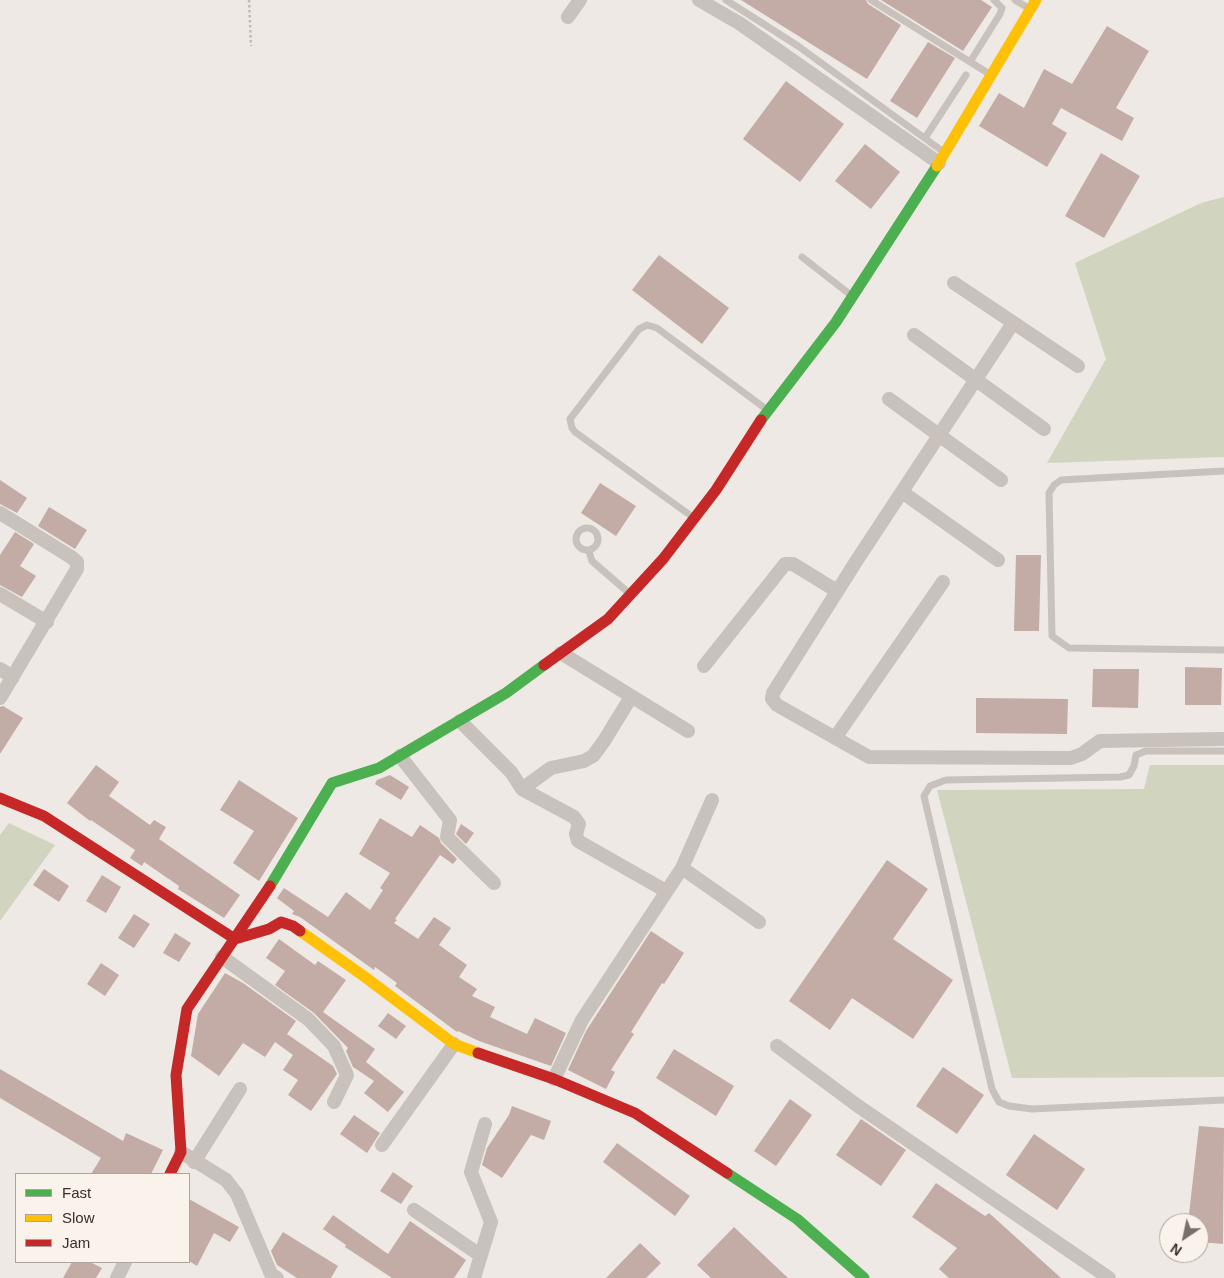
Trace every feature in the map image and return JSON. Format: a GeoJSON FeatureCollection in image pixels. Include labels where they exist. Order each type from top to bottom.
{"type":"FeatureCollection","features":[{"type":"Feature","properties":{"kind":"street"},"geometry":{"type":"LineString","coordinates":[[568,17],[580,0]]}},
{"type":"Feature","properties":{"kind":"street"},"geometry":{"type":"LineString","coordinates":[[699,0],[739,23],[942,158]]}},
{"type":"Feature","properties":{"kind":"street"},"geometry":{"type":"LineString","coordinates":[[170,1173],[181,1152],[176,1075],[187,1009],[259,905],[332,782],[379,768],[506,693],[608,619],[663,559],[716,490],[767,410],[836,322],[942,158],[1033,5]]}},
{"type":"Feature","properties":{"kind":"street"},"geometry":{"type":"LineString","coordinates":[[954,283],[1078,366]]}},
{"type":"Feature","properties":{"kind":"street"},"geometry":{"type":"LineString","coordinates":[[1013,323],[837,591],[773,693],[772,699],[777,705],[869,757],[1071,758],[1082,754],[1100,741],[1224,739]]}},
{"type":"Feature","properties":{"kind":"street"},"geometry":{"type":"LineString","coordinates":[[914,335],[1044,429]]}},
{"type":"Feature","properties":{"kind":"street"},"geometry":{"type":"LineString","coordinates":[[889,399],[1001,480]]}},
{"type":"Feature","properties":{"kind":"street"},"geometry":{"type":"LineString","coordinates":[[902,492],[998,560]]}},
{"type":"Feature","properties":{"kind":"street"},"geometry":{"type":"LineString","coordinates":[[0,513],[77,562],[77,570],[0,698]]}},
{"type":"Feature","properties":{"kind":"street"},"geometry":{"type":"LineString","coordinates":[[704,666],[784,564],[793,564],[837,591]]}},
{"type":"Feature","properties":{"kind":"street"},"geometry":{"type":"LineString","coordinates":[[835,738],[942,582]]}},
{"type":"Feature","properties":{"kind":"street"},"geometry":{"type":"LineString","coordinates":[[0,594],[47,622]]}},
{"type":"Feature","properties":{"kind":"street"},"geometry":{"type":"LineString","coordinates":[[561,653],[688,731]]}},
{"type":"Feature","properties":{"kind":"street"},"geometry":{"type":"LineString","coordinates":[[0,669],[13,677]]}},
{"type":"Feature","properties":{"kind":"street"},"geometry":{"type":"LineString","coordinates":[[522,789],[551,768],[584,761],[593,756],[632,697]]}},
{"type":"Feature","properties":{"kind":"street"},"geometry":{"type":"LineString","coordinates":[[460,721],[512,772],[522,789],[574,817],[579,824],[576,834],[578,841],[666,891]]}},
{"type":"Feature","properties":{"kind":"street"},"geometry":{"type":"LineString","coordinates":[[400,756],[450,820],[447,837],[494,883]]}},
{"type":"Feature","properties":{"kind":"street"},"geometry":{"type":"LineString","coordinates":[[0,798],[44,816],[235,939],[269,929],[281,922],[293,926],[454,1044],[554,1079],[635,1113],[797,1219],[864,1278]]}},
{"type":"Feature","properties":{"kind":"street"},"geometry":{"type":"LineString","coordinates":[[554,1079],[582,1020],[682,868],[712,800]]}},
{"type":"Feature","properties":{"kind":"street"},"geometry":{"type":"LineString","coordinates":[[682,868],[759,922]]}},
{"type":"Feature","properties":{"kind":"street"},"geometry":{"type":"LineString","coordinates":[[222,956],[308,1019],[334,1046],[347,1074],[334,1102]]}},
{"type":"Feature","properties":{"kind":"street"},"geometry":{"type":"LineString","coordinates":[[382,1145],[454,1044]]}},
{"type":"Feature","properties":{"kind":"street"},"geometry":{"type":"LineString","coordinates":[[777,1046],[858,1106],[1109,1278]]}},
{"type":"Feature","properties":{"kind":"street"},"geometry":{"type":"LineString","coordinates":[[194,1162],[240,1089]]}},
{"type":"Feature","properties":{"kind":"street"},"geometry":{"type":"LineString","coordinates":[[474,1278],[491,1222],[471,1172],[485,1124]]}},
{"type":"Feature","properties":{"kind":"street"},"geometry":{"type":"LineString","coordinates":[[181,1152],[194,1162],[226,1180],[237,1194],[271,1274],[277,1278]]}},
{"type":"Feature","properties":{"kind":"street"},"geometry":{"type":"LineString","coordinates":[[414,1210],[480,1255]]}},
{"type":"Feature","properties":{"kind":"street"},"geometry":{"type":"LineString","coordinates":[[117,1278],[124,1263]]}},
{"type":"Feature","properties":{"kind":"lane"},"geometry":{"type":"LineString","coordinates":[[726,0],[798,46],[924,138],[942,158]]}},
{"type":"Feature","properties":{"kind":"lane"},"geometry":{"type":"LineString","coordinates":[[871,0],[991,75]]}},
{"type":"Feature","properties":{"kind":"lane"},"geometry":{"type":"LineString","coordinates":[[970,62],[1000,14],[1002,8],[994,0]]}},
{"type":"Feature","properties":{"kind":"lane"},"geometry":{"type":"LineString","coordinates":[[1015,0],[1033,5]]}},
{"type":"Feature","properties":{"kind":"lane"},"geometry":{"type":"LineString","coordinates":[[924,138],[966,75]]}},
{"type":"Feature","properties":{"kind":"lane"},"geometry":{"type":"LineString","coordinates":[[802,257],[852,297]]}},
{"type":"Feature","properties":{"kind":"lane"},"geometry":{"type":"LineString","coordinates":[[694,518],[575,432],[570,419],[639,329],[647,325],[656,328],[767,410]]}},
{"type":"Feature","properties":{"kind":"lane"},"geometry":{"type":"LineString","coordinates":[[1224,471],[1061,480],[1054,485],[1049,493],[1052,636],[1069,648],[1224,650]]}},
{"type":"Feature","properties":{"kind":"lane"},"geometry":{"type":"LineString","coordinates":[[589,551],[592,561],[630,594]]}},
{"type":"Feature","properties":{"kind":"lane"},"geometry":{"type":"LineString","coordinates":[[1224,751],[1146,751],[1136,755],[1134,766],[1129,775],[1120,777],[946,780],[930,786],[924,796],[992,1089],[999,1102],[1009,1106],[1032,1109],[1224,1100]]}},
{"type":"Feature","properties":{"kind":"path"},"geometry":{"type":"LineString","coordinates":[[249,0],[252,46]]}},
{"type":"Feature","properties":{"kind":"green space"},"geometry":{"type":"Polygon","coordinates":[[[1224,197],[1224,457],[1047,463],[1106,359],[1075,263],[1201,203],[1224,197]]]}},
{"type":"Feature","properties":{"kind":"green space"},"geometry":{"type":"Polygon","coordinates":[[[1150,765],[1224,765],[1224,1077],[1012,1078],[937,790],[1144,789],[1150,765]]]}},
{"type":"Feature","properties":{"kind":"green space"},"geometry":{"type":"Polygon","coordinates":[[[9,823],[55,845],[0,921],[0,835],[9,823]]]}},
{"type":"Feature","properties":{"kind":"building"},"geometry":{"type":"Polygon","coordinates":[[[741,0],[866,0],[868,4],[901,25],[867,79],[741,0]]]}},
{"type":"Feature","properties":{"kind":"building"},"geometry":{"type":"Polygon","coordinates":[[[881,0],[981,0],[992,7],[963,51],[881,0]]]}},
{"type":"Feature","properties":{"kind":"building"},"geometry":{"type":"Polygon","coordinates":[[[1107,26],[1149,51],[1116,108],[1134,118],[1122,141],[1061,108],[1052,124],[1067,133],[1047,167],[979,126],[999,93],[1024,108],[1044,69],[1072,84],[1107,26]]]}},
{"type":"Feature","properties":{"kind":"building"},"geometry":{"type":"Polygon","coordinates":[[[928,42],[955,58],[917,118],[890,101],[928,42]]]}},
{"type":"Feature","properties":{"kind":"building"},"geometry":{"type":"Polygon","coordinates":[[[786,81],[844,124],[800,182],[743,139],[786,81]]]}},
{"type":"Feature","properties":{"kind":"building"},"geometry":{"type":"Polygon","coordinates":[[[865,144],[900,172],[871,209],[835,181],[865,144]]]}},
{"type":"Feature","properties":{"kind":"building"},"geometry":{"type":"Polygon","coordinates":[[[1101,153],[1140,176],[1104,238],[1065,216],[1101,153]]]}},
{"type":"Feature","properties":{"kind":"building"},"geometry":{"type":"Polygon","coordinates":[[[659,255],[729,308],[702,344],[632,290],[659,255]]]}},
{"type":"Feature","properties":{"kind":"building"},"geometry":{"type":"Polygon","coordinates":[[[0,480],[27,498],[17,513],[0,504],[0,480]]]}},
{"type":"Feature","properties":{"kind":"building"},"geometry":{"type":"Polygon","coordinates":[[[600,483],[636,506],[616,536],[581,513],[600,483]]]}},
{"type":"Feature","properties":{"kind":"building"},"geometry":{"type":"Polygon","coordinates":[[[49,507],[87,530],[75,549],[38,526],[49,507]]]}},
{"type":"Feature","properties":{"kind":"building"},"geometry":{"type":"Polygon","coordinates":[[[15,532],[34,544],[20,566],[36,576],[22,597],[0,585],[0,555],[15,532]]]}},
{"type":"Feature","properties":{"kind":"building"},"geometry":{"type":"Polygon","coordinates":[[[1016,555],[1041,555],[1039,631],[1014,631],[1016,555]]]}},
{"type":"Feature","properties":{"kind":"building"},"geometry":{"type":"Polygon","coordinates":[[[1185,667],[1222,668],[1221,705],[1185,705],[1185,667]]]}},
{"type":"Feature","properties":{"kind":"building"},"geometry":{"type":"Polygon","coordinates":[[[1093,669],[1139,669],[1138,708],[1092,707],[1093,669]]]}},
{"type":"Feature","properties":{"kind":"building"},"geometry":{"type":"Polygon","coordinates":[[[976,698],[1068,699],[1067,734],[976,733],[976,698]]]}},
{"type":"Feature","properties":{"kind":"building"},"geometry":{"type":"Polygon","coordinates":[[[3,706],[23,718],[0,754],[0,707],[3,706]]]}},
{"type":"Feature","properties":{"kind":"building"},"geometry":{"type":"Polygon","coordinates":[[[96,765],[119,782],[109,796],[150,825],[154,820],[166,827],[159,839],[240,895],[224,918],[178,889],[179,886],[144,862],[142,866],[130,858],[135,850],[90,821],[67,803],[96,765]]]}},
{"type":"Feature","properties":{"kind":"building"},"geometry":{"type":"Polygon","coordinates":[[[390,775],[409,787],[401,800],[375,784],[377,780],[390,775]]]}},
{"type":"Feature","properties":{"kind":"building"},"geometry":{"type":"Polygon","coordinates":[[[239,780],[298,818],[259,881],[233,863],[254,831],[220,810],[239,780]]]}},
{"type":"Feature","properties":{"kind":"building"},"geometry":{"type":"Polygon","coordinates":[[[380,818],[412,837],[420,825],[439,838],[441,843],[457,859],[453,864],[440,855],[394,923],[418,939],[434,917],[451,928],[439,945],[467,965],[459,977],[477,989],[472,996],[495,1007],[490,1017],[527,1034],[535,1018],[566,1033],[551,1066],[457,1032],[395,986],[397,983],[375,967],[374,970],[300,917],[292,914],[294,911],[277,898],[284,888],[328,917],[346,892],[370,910],[383,890],[380,888],[390,873],[359,854],[380,818]]]}},
{"type":"Feature","properties":{"kind":"building"},"geometry":{"type":"Polygon","coordinates":[[[461,824],[474,833],[466,844],[456,834],[461,824]]]}},
{"type":"Feature","properties":{"kind":"building"},"geometry":{"type":"Polygon","coordinates":[[[887,860],[928,889],[893,939],[953,980],[913,1039],[852,998],[830,1030],[789,1001],[887,860]]]}},
{"type":"Feature","properties":{"kind":"building"},"geometry":{"type":"Polygon","coordinates":[[[44,869],[69,886],[59,902],[33,885],[44,869]]]}},
{"type":"Feature","properties":{"kind":"building"},"geometry":{"type":"Polygon","coordinates":[[[102,875],[121,887],[106,913],[86,901],[102,875]]]}},
{"type":"Feature","properties":{"kind":"building"},"geometry":{"type":"Polygon","coordinates":[[[134,914],[150,924],[134,948],[118,938],[134,914]]]}},
{"type":"Feature","properties":{"kind":"building"},"geometry":{"type":"Polygon","coordinates":[[[651,931],[684,953],[664,984],[662,983],[631,1032],[634,1034],[611,1070],[615,1072],[606,1089],[568,1070],[586,1031],[651,931]]]}},
{"type":"Feature","properties":{"kind":"building"},"geometry":{"type":"Polygon","coordinates":[[[175,933],[191,943],[179,962],[163,953],[175,933]]]}},
{"type":"Feature","properties":{"kind":"building"},"geometry":{"type":"Polygon","coordinates":[[[279,939],[315,965],[318,961],[346,980],[323,1012],[375,1049],[366,1062],[404,1092],[388,1112],[364,1093],[374,1081],[353,1067],[346,1051],[348,1048],[314,1013],[275,985],[285,971],[266,958],[279,939]]]}},
{"type":"Feature","properties":{"kind":"building"},"geometry":{"type":"Polygon","coordinates":[[[101,963],[119,975],[105,996],[87,984],[101,963]]]}},
{"type":"Feature","properties":{"kind":"building"},"geometry":{"type":"Polygon","coordinates":[[[225,973],[243,983],[296,1021],[287,1034],[333,1066],[337,1074],[311,1111],[288,1095],[298,1080],[283,1070],[293,1055],[275,1042],[265,1057],[243,1043],[219,1076],[191,1056],[198,1014],[225,973]]]}},
{"type":"Feature","properties":{"kind":"building"},"geometry":{"type":"Polygon","coordinates":[[[388,1013],[406,1026],[396,1039],[378,1026],[388,1013]]]}},
{"type":"Feature","properties":{"kind":"building"},"geometry":{"type":"Polygon","coordinates":[[[674,1049],[734,1086],[716,1116],[656,1078],[674,1049]]]}},
{"type":"Feature","properties":{"kind":"building"},"geometry":{"type":"Polygon","coordinates":[[[943,1067],[984,1095],[957,1134],[916,1106],[943,1067]]]}},
{"type":"Feature","properties":{"kind":"building"},"geometry":{"type":"Polygon","coordinates":[[[0,1069],[123,1141],[126,1133],[163,1150],[152,1173],[92,1173],[101,1158],[0,1098],[0,1069]]]}},
{"type":"Feature","properties":{"kind":"building"},"geometry":{"type":"Polygon","coordinates":[[[790,1099],[812,1115],[776,1166],[754,1151],[790,1099]]]}},
{"type":"Feature","properties":{"kind":"building"},"geometry":{"type":"Polygon","coordinates":[[[512,1106],[551,1121],[544,1140],[531,1135],[502,1178],[482,1165],[487,1148],[509,1115],[512,1106]]]}},
{"type":"Feature","properties":{"kind":"building"},"geometry":{"type":"Polygon","coordinates":[[[354,1115],[380,1133],[367,1153],[340,1134],[354,1115]]]}},
{"type":"Feature","properties":{"kind":"building"},"geometry":{"type":"Polygon","coordinates":[[[861,1119],[906,1150],[881,1186],[836,1155],[861,1119]]]}},
{"type":"Feature","properties":{"kind":"building"},"geometry":{"type":"Polygon","coordinates":[[[1199,1126],[1224,1128],[1223,1244],[1209,1243],[1209,1213],[1189,1213],[1199,1126]]]}},
{"type":"Feature","properties":{"kind":"building"},"geometry":{"type":"Polygon","coordinates":[[[1034,1134],[1085,1169],[1057,1210],[1006,1175],[1034,1134]]]}},
{"type":"Feature","properties":{"kind":"building"},"geometry":{"type":"Polygon","coordinates":[[[617,1143],[690,1196],[675,1216],[603,1162],[617,1143]]]}},
{"type":"Feature","properties":{"kind":"building"},"geometry":{"type":"Polygon","coordinates":[[[393,1172],[413,1186],[401,1204],[380,1191],[393,1172]]]}},
{"type":"Feature","properties":{"kind":"building"},"geometry":{"type":"Polygon","coordinates":[[[936,1183],[985,1216],[989,1213],[1061,1278],[949,1278],[939,1269],[957,1248],[912,1217],[936,1183]]]}},
{"type":"Feature","properties":{"kind":"building"},"geometry":{"type":"Polygon","coordinates":[[[190,1200],[239,1227],[230,1242],[214,1233],[197,1266],[190,1262],[190,1200]]]}},
{"type":"Feature","properties":{"kind":"building"},"geometry":{"type":"Polygon","coordinates":[[[333,1215],[388,1254],[410,1221],[466,1260],[454,1278],[392,1278],[345,1247],[346,1245],[323,1229],[333,1215]]]}},
{"type":"Feature","properties":{"kind":"building"},"geometry":{"type":"Polygon","coordinates":[[[734,1227],[788,1278],[711,1278],[697,1265],[734,1227]]]}},
{"type":"Feature","properties":{"kind":"building"},"geometry":{"type":"Polygon","coordinates":[[[283,1232],[338,1266],[331,1278],[297,1278],[277,1265],[271,1251],[283,1232]]]}},
{"type":"Feature","properties":{"kind":"building"},"geometry":{"type":"Polygon","coordinates":[[[640,1243],[661,1263],[646,1278],[606,1278],[640,1243]]]}},
{"type":"Feature","properties":{"kind":"building"},"geometry":{"type":"Polygon","coordinates":[[[71,1263],[92,1263],[102,1268],[96,1278],[63,1278],[71,1263]]]}},
{"type":"Feature","properties":{"kind":"traffic: fast"},"geometry":{"type":"LineString","coordinates":[[761,420],[836,322],[937,166]]}},
{"type":"Feature","properties":{"kind":"traffic: fast"},"geometry":{"type":"LineString","coordinates":[[270,886],[332,783],[379,768],[506,693],[544,665]]}},
{"type":"Feature","properties":{"kind":"traffic: fast"},"geometry":{"type":"LineString","coordinates":[[727,1173],[797,1219],[864,1278]]}},
{"type":"Feature","properties":{"kind":"traffic: slow"},"geometry":{"type":"LineString","coordinates":[[937,166],[1036,0]]}},
{"type":"Feature","properties":{"kind":"traffic: slow"},"geometry":{"type":"LineString","coordinates":[[300,931],[454,1044],[478,1053]]}},
{"type":"Feature","properties":{"kind":"traffic: jam"},"geometry":{"type":"LineString","coordinates":[[544,665],[608,619],[663,559],[716,490],[761,420]]}},
{"type":"Feature","properties":{"kind":"traffic: jam"},"geometry":{"type":"LineString","coordinates":[[0,798],[44,816],[235,939],[269,929],[281,922],[293,926],[300,931]]}},
{"type":"Feature","properties":{"kind":"traffic: jam"},"geometry":{"type":"LineString","coordinates":[[170,1173],[181,1152],[176,1075],[187,1009],[270,886]]}},
{"type":"Feature","properties":{"kind":"traffic: jam"},"geometry":{"type":"LineString","coordinates":[[478,1053],[554,1079],[635,1113],[727,1173]]}}]}
